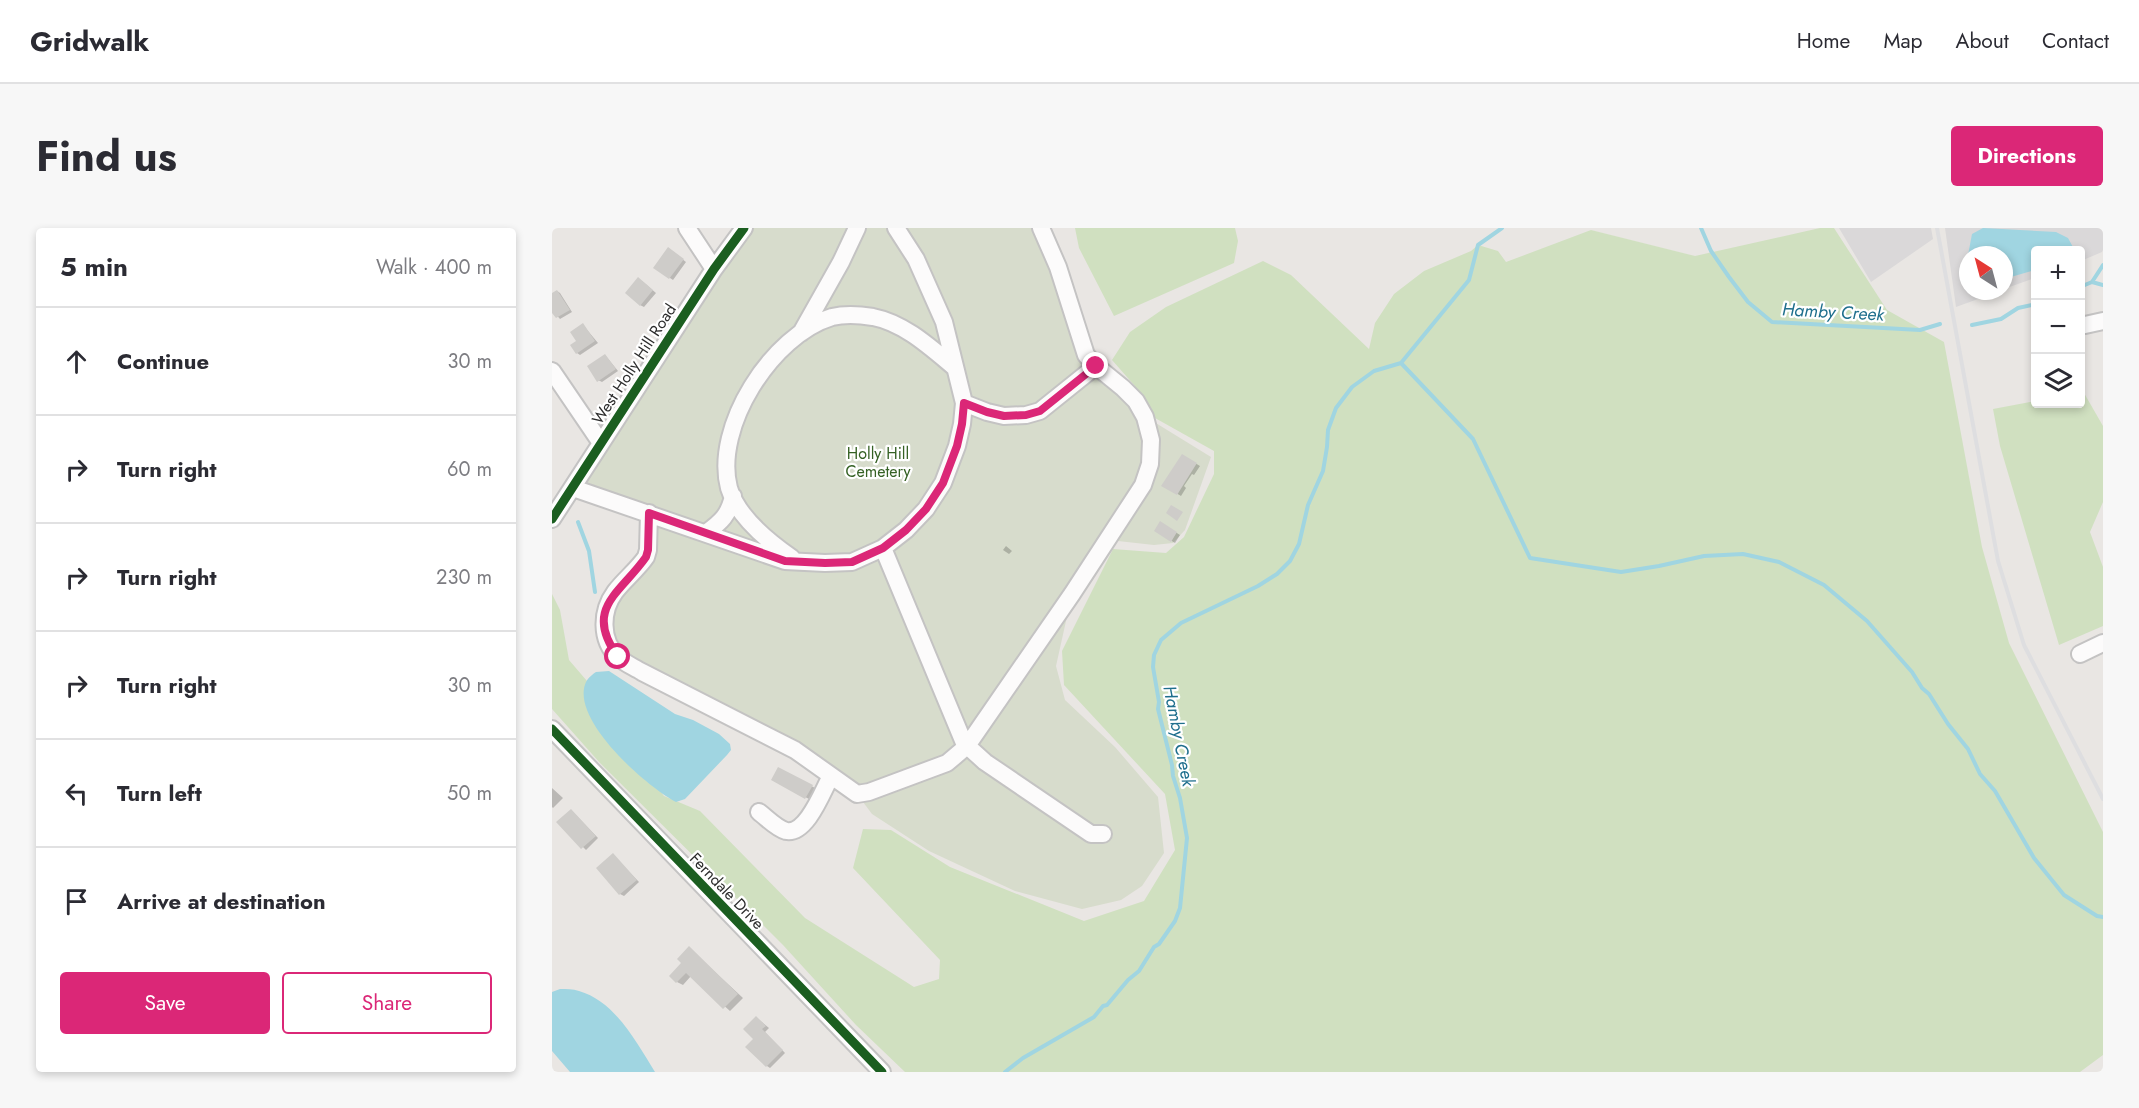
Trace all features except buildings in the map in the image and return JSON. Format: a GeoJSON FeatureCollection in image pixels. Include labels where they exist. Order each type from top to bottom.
{"type":"FeatureCollection","features":[{"type":"Feature","properties":{"kind":"street"},"geometry":{"type":"LineString","coordinates":[[687,228],[714,269]]}},
{"type":"Feature","properties":{"kind":"street","name":"West Holly Hill Road"},"geometry":{"type":"LineString","coordinates":[[552,519],[714,269],[744,228]]}},
{"type":"Feature","properties":{"kind":"street"},"geometry":{"type":"LineString","coordinates":[[800,335],[841,262],[857,228]]}},
{"type":"Feature","properties":{"kind":"street"},"geometry":{"type":"LineString","coordinates":[[573,488],[785,561],[852,562],[883,548],[906,530],[926,509],[943,483],[957,446],[964,403],[944,321],[916,259],[896,228]]}},
{"type":"Feature","properties":{"kind":"street"},"geometry":{"type":"LineString","coordinates":[[649,513],[646,557],[605,607],[604,618],[610,646],[618,657],[642,672],[795,750],[857,794],[869,792],[947,763],[967,746],[1078,585],[1143,485],[1150,464],[1150,440],[1146,417],[1124,388],[1086,355],[1058,267],[1041,228]]}},
{"type":"Feature","properties":{"kind":"street"},"geometry":{"type":"LineString","coordinates":[[798,562],[765,537],[750,522],[729,490],[726,466],[729,440],[755,380],[786,345],[800,335],[832,317],[850,315],[874,317],[900,326],[954,367]]}},
{"type":"Feature","properties":{"kind":"street"},"geometry":{"type":"LineString","coordinates":[[2085,325],[2103,321]]}},
{"type":"Feature","properties":{"kind":"street"},"geometry":{"type":"LineString","coordinates":[[964,403],[1004,416],[1026,415],[1040,411],[1096,366]]}},
{"type":"Feature","properties":{"kind":"street"},"geometry":{"type":"LineString","coordinates":[[552,371],[601,443]]}},
{"type":"Feature","properties":{"kind":"street"},"geometry":{"type":"LineString","coordinates":[[706,533],[725,518],[733,496]]}},
{"type":"Feature","properties":{"kind":"street"},"geometry":{"type":"LineString","coordinates":[[883,548],[967,746],[985,762],[1091,834],[1103,834]]}},
{"type":"Feature","properties":{"kind":"street"},"geometry":{"type":"LineString","coordinates":[[2080,654],[2103,643]]}},
{"type":"Feature","properties":{"kind":"street","name":"Ferndale Drive"},"geometry":{"type":"LineString","coordinates":[[552,729],[882,1072]]}},
{"type":"Feature","properties":{"kind":"street"},"geometry":{"type":"LineString","coordinates":[[759,812],[778,827],[787,831],[795,830],[803,825],[811,814],[831,776]]}},
{"type":"Feature","properties":{"kind":"shaded area"},"geometry":{"type":"Polygon","coordinates":[[[1839,228],[1931,228],[1933,239],[1871,282],[1839,228]]]}},
{"type":"Feature","properties":{"kind":"shaded area"},"geometry":{"type":"Polygon","coordinates":[[[1945,228],[2103,228],[2102,252],[2085,259],[2085,246],[2031,246],[2031,279],[2013,286],[2013,246],[1959,246],[1959,300],[1975,300],[1956,307],[1945,228]]]}},
{"type":"Feature","properties":{"kind":"green space","name":"Holly Hill Cemetery"},"geometry":{"type":"Polygon","coordinates":[[[744,228],[1041,228],[1086,355],[1146,417],[1211,457],[1185,530],[1173,543],[1154,545],[1109,540],[1072,594],[1056,666],[1065,700],[1115,747],[1158,797],[1164,853],[1142,886],[1121,900],[1082,909],[1015,891],[929,851],[872,814],[857,794],[618,657],[604,618],[640,566],[649,514],[573,488],[744,228]]]}},
{"type":"Feature","properties":{"kind":"green space"},"geometry":{"type":"Polygon","coordinates":[[[1075,228],[1235,228],[1238,241],[1234,263],[1114,316],[1079,248],[1075,228]]]}},
{"type":"Feature","properties":{"kind":"green space"},"geometry":{"type":"Polygon","coordinates":[[[1820,228],[1834,228],[1887,310],[1944,342],[1982,547],[2009,643],[2103,832],[2103,1055],[2080,1072],[905,1072],[856,1025],[783,945],[600,763],[552,709],[552,594],[560,610],[569,660],[587,681],[585,691],[664,796],[700,811],[805,918],[914,987],[939,979],[940,960],[853,868],[863,829],[891,830],[950,867],[1084,921],[1144,901],[1175,850],[1165,794],[1064,685],[1062,651],[1113,549],[1166,553],[1184,537],[1214,474],[1214,451],[1155,418],[1134,385],[1112,360],[1130,332],[1166,307],[1263,261],[1291,275],[1369,349],[1375,323],[1394,294],[1424,271],[1471,251],[1478,245],[1498,251],[1506,262],[1591,230],[1695,256],[1820,228]]]}},
{"type":"Feature","properties":{"kind":"green space"},"geometry":{"type":"Polygon","coordinates":[[[2085,395],[2103,426],[2103,502],[2090,532],[2103,567],[2103,626],[2059,645],[2000,446],[1993,409],[2031,402],[2031,408],[2085,408],[2085,395]]]}},
{"type":"Feature","properties":{"kind":"water"},"geometry":{"type":"Polygon","coordinates":[[[1983,228],[2056,232],[2068,238],[2072,246],[2031,246],[2031,271],[2013,276],[2013,246],[1970,246],[1972,234],[1983,228]]]}},
{"type":"Feature","properties":{"kind":"water"},"geometry":{"type":"Polygon","coordinates":[[[609,671],[675,714],[693,720],[719,734],[730,744],[731,750],[727,755],[685,799],[676,802],[647,782],[630,767],[599,732],[589,714],[584,697],[586,682],[596,672],[609,671]]]}},
{"type":"Feature","properties":{"kind":"water"},"geometry":{"type":"Polygon","coordinates":[[[560,989],[579,991],[604,1004],[624,1024],[655,1072],[570,1072],[552,1051],[552,992],[560,989]]]}},
{"type":"Feature","properties":{"kind":"waterway","name":"Hamby Creek"},"geometry":{"type":"LineString","coordinates":[[1005,1072],[1023,1058],[1094,1017],[1103,1006],[1107,1005],[1128,980],[1139,971],[1154,947],[1159,944],[1175,921],[1180,908],[1187,838],[1180,798],[1158,709],[1159,702],[1153,667],[1154,655],[1161,640],[1181,623],[1258,586],[1277,574],[1290,561],[1299,544],[1308,505],[1323,471],[1328,430],[1336,408],[1352,387],[1374,371],[1401,363],[1469,280],[1478,245],[1502,228]]}},
{"type":"Feature","properties":{"kind":"waterway","name":"Hamby Creek"},"geometry":{"type":"LineString","coordinates":[[1701,228],[1711,251],[1729,277],[1748,302],[1772,322],[1920,330],[1940,324]]}},
{"type":"Feature","properties":{"kind":"waterway","name":"Hamby Creek"},"geometry":{"type":"LineString","coordinates":[[2085,285],[2092,282],[2103,265]]}},
{"type":"Feature","properties":{"kind":"waterway"},"geometry":{"type":"LineString","coordinates":[[2092,282],[2103,285]]}},
{"type":"Feature","properties":{"kind":"waterway","name":"Hamby Creek"},"geometry":{"type":"LineString","coordinates":[[1972,325],[2001,319],[2018,308],[2031,305]]}},
{"type":"Feature","properties":{"kind":"waterway"},"geometry":{"type":"LineString","coordinates":[[1401,363],[1473,439],[1530,558],[1621,572],[1704,556],[1743,554],[1779,562],[1824,585],[1867,621],[1912,672],[1968,749],[1980,774],[1995,791],[2034,858],[2064,895],[2097,916],[2103,917]]}},
{"type":"Feature","properties":{"kind":"waterway"},"geometry":{"type":"LineString","coordinates":[[578,522],[589,551],[595,592]]}},
{"type":"Feature","properties":{"kind":"railway"},"geometry":{"type":"LineString","coordinates":[[1937,228],[1998,561],[2024,645],[2103,799]]}},
{"type":"Feature","properties":{"kind":"cycle path"},"geometry":{"type":"LineString","coordinates":[[552,519],[714,269],[744,228]]}},
{"type":"Feature","properties":{"kind":"cycle path"},"geometry":{"type":"LineString","coordinates":[[552,729],[882,1072]]}},
{"type":"Feature","properties":{"kind":"route"},"geometry":{"type":"LineString","coordinates":[[618,657],[610,646],[606,633],[605,607],[646,557],[649,513],[785,561],[852,562],[883,548],[906,530],[926,509],[943,483],[957,446],[964,403],[1004,416],[1026,415],[1040,411],[1096,366]]}}]}
